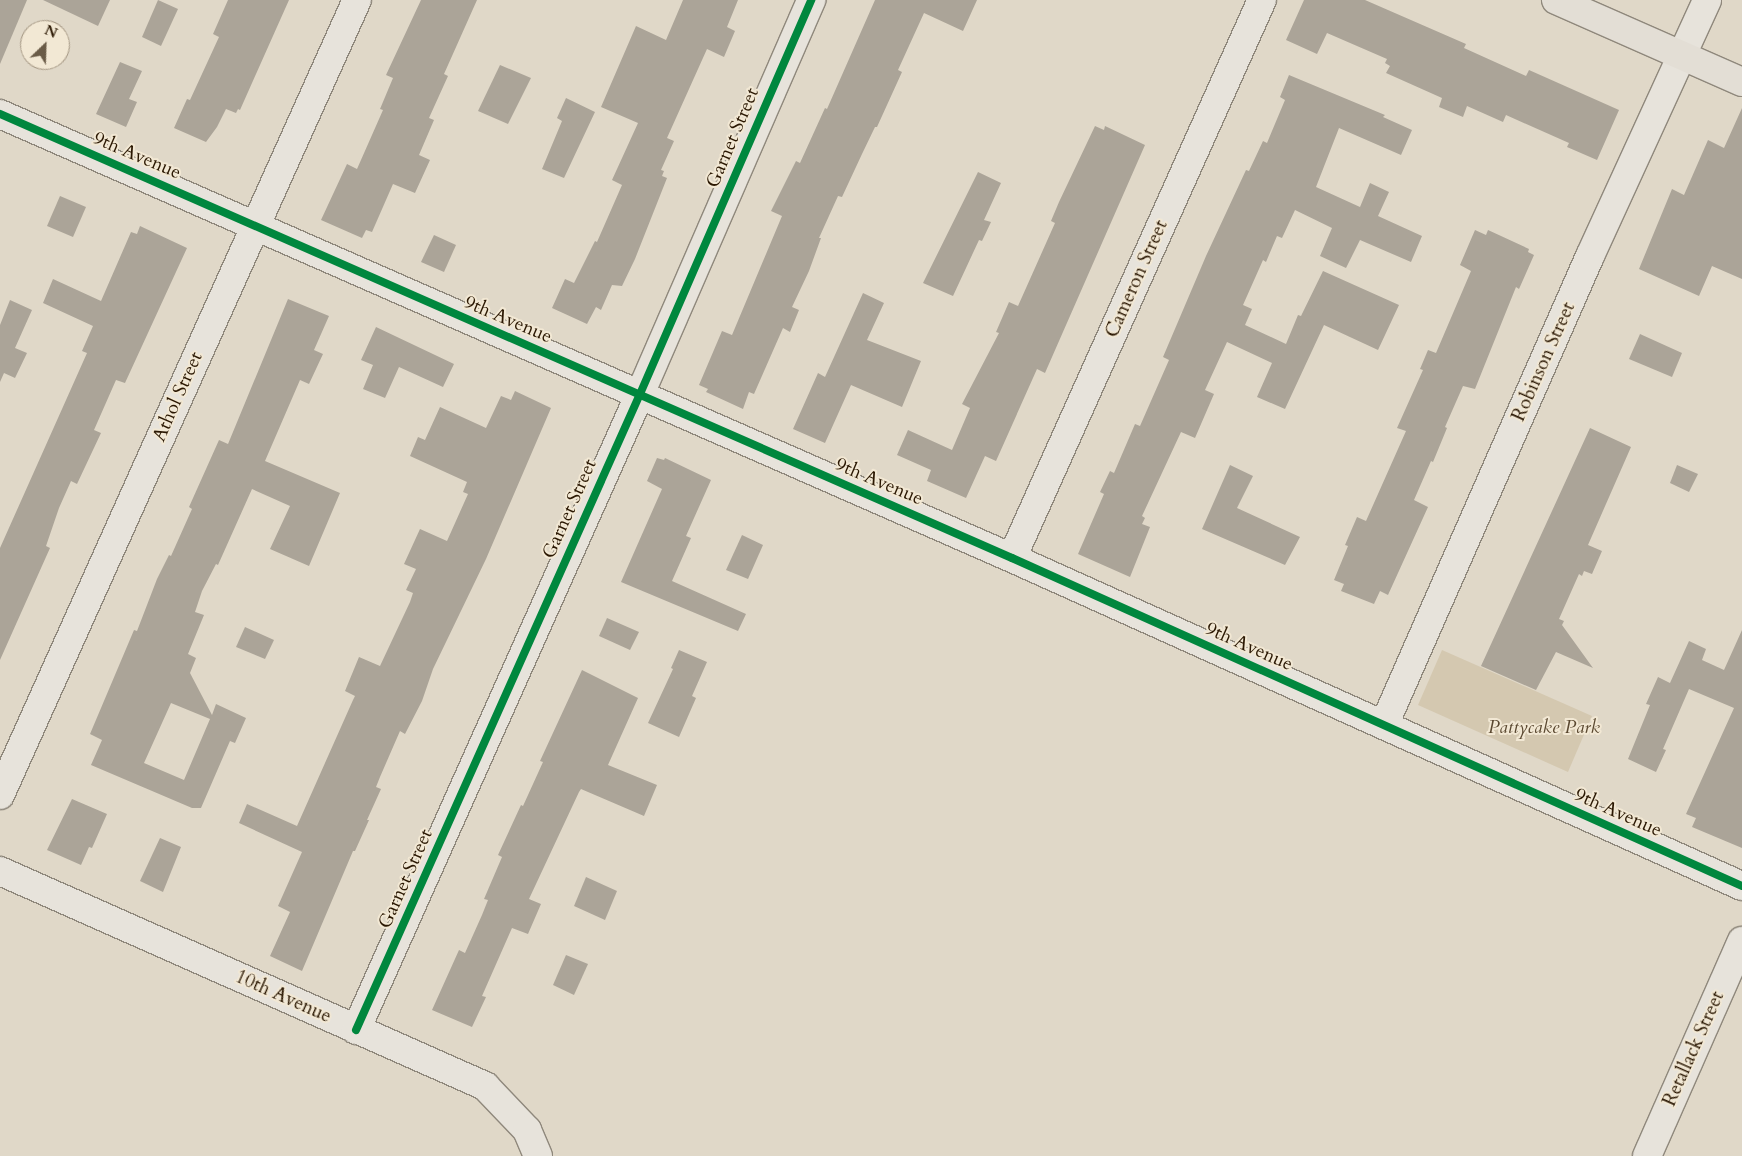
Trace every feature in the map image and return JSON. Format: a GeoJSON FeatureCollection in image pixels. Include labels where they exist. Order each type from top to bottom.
{"type":"FeatureCollection","features":[{"type":"Feature","properties":{"kind":"main road"},"geometry":{"type":"LineString","coordinates":[[1556,0],[1742,82]]}},
{"type":"Feature","properties":{"kind":"street","name":"Athol Street"},"geometry":{"type":"LineString","coordinates":[[0,795],[357,0]]}},
{"type":"Feature","properties":{"kind":"street","name":"Garnet Street"},"geometry":{"type":"LineString","coordinates":[[356,1030],[640,394],[811,0]]}},
{"type":"Feature","properties":{"kind":"street","name":"Cameron Street"},"geometry":{"type":"LineString","coordinates":[[1012,558],[1262,0]]}},
{"type":"Feature","properties":{"kind":"street","name":"Robinson Street"},"geometry":{"type":"LineString","coordinates":[[1384,725],[1590,256],[1707,0]]}},
{"type":"Feature","properties":{"kind":"street","name":"9th Avenue"},"geometry":{"type":"LineString","coordinates":[[0,114],[1012,558],[1742,886]]}},
{"type":"Feature","properties":{"kind":"street","name":"10th Avenue"},"geometry":{"type":"LineString","coordinates":[[0,871],[485,1086],[527,1130],[538,1156]]}},
{"type":"Feature","properties":{"kind":"street","name":"Retallack Street"},"geometry":{"type":"LineString","coordinates":[[1647,1156],[1742,941]]}},
{"type":"Feature","properties":{"kind":"green space","name":"Pattycake Park"},"geometry":{"type":"Polygon","coordinates":[[[1442,650],[1592,716],[1568,772],[1418,705],[1442,650]]]}},
{"type":"Feature","properties":{"kind":"building"},"geometry":{"type":"Polygon","coordinates":[[[0,0],[27,0],[0,64],[0,0]]]}},
{"type":"Feature","properties":{"kind":"building"},"geometry":{"type":"Polygon","coordinates":[[[43,0],[110,0],[98,26],[43,0]]]}},
{"type":"Feature","properties":{"kind":"building"},"geometry":{"type":"Polygon","coordinates":[[[158,0],[178,9],[161,46],[142,37],[158,0]]]}},
{"type":"Feature","properties":{"kind":"building"},"geometry":{"type":"Polygon","coordinates":[[[228,0],[289,0],[240,110],[238,109],[236,113],[226,109],[217,127],[206,142],[174,128],[187,99],[190,100],[219,37],[213,34],[228,0]]]}},
{"type":"Feature","properties":{"kind":"building"},"geometry":{"type":"Polygon","coordinates":[[[421,0],[477,0],[444,74],[448,76],[429,118],[434,120],[419,155],[430,160],[415,193],[393,184],[372,232],[366,230],[362,238],[321,220],[347,164],[357,169],[383,110],[380,109],[393,78],[386,75],[421,0]]]}},
{"type":"Feature","properties":{"kind":"building"},"geometry":{"type":"Polygon","coordinates":[[[683,0],[738,0],[727,27],[735,31],[724,57],[707,49],[667,138],[674,141],[661,170],[664,171],[662,176],[667,178],[635,259],[622,286],[612,285],[601,310],[596,307],[587,324],[552,308],[565,279],[574,283],[595,241],[597,242],[622,185],[612,180],[638,123],[601,107],[636,26],[666,40],[683,0]]]}},
{"type":"Feature","properties":{"kind":"building"},"geometry":{"type":"Polygon","coordinates":[[[875,0],[977,0],[963,31],[924,13],[898,70],[902,72],[877,127],[875,127],[842,197],[838,196],[819,238],[821,238],[809,271],[792,307],[799,310],[790,332],[783,328],[754,394],[749,392],[743,409],[706,392],[708,389],[699,385],[722,331],[732,335],[782,216],[771,211],[796,161],[800,163],[825,108],[827,109],[875,0]]]}},
{"type":"Feature","properties":{"kind":"building"},"geometry":{"type":"Polygon","coordinates":[[[1304,0],[1365,0],[1466,44],[1464,48],[1526,76],[1529,70],[1619,110],[1597,160],[1567,147],[1569,143],[1506,115],[1503,122],[1467,106],[1463,117],[1439,107],[1442,98],[1386,73],[1390,66],[1385,63],[1387,59],[1327,33],[1317,54],[1286,40],[1304,0]]]}},
{"type":"Feature","properties":{"kind":"building"},"geometry":{"type":"Polygon","coordinates":[[[120,62],[142,71],[129,99],[137,102],[126,127],[96,114],[120,62]]]}},
{"type":"Feature","properties":{"kind":"building"},"geometry":{"type":"Polygon","coordinates":[[[500,65],[531,78],[508,124],[478,111],[500,65]]]}},
{"type":"Feature","properties":{"kind":"building"},"geometry":{"type":"Polygon","coordinates":[[[1289,75],[1385,115],[1383,117],[1412,130],[1401,155],[1339,128],[1316,187],[1360,207],[1370,183],[1389,192],[1378,216],[1422,236],[1411,262],[1360,240],[1346,268],[1320,256],[1332,228],[1295,210],[1282,238],[1277,236],[1266,262],[1263,260],[1243,305],[1252,309],[1245,325],[1286,344],[1298,315],[1301,316],[1323,271],[1399,305],[1378,350],[1324,325],[1285,409],[1257,397],[1272,363],[1227,342],[1205,390],[1214,394],[1195,438],[1181,432],[1142,516],[1145,518],[1142,524],[1150,527],[1130,577],[1078,554],[1104,494],[1100,492],[1110,471],[1114,473],[1135,424],[1140,426],[1169,360],[1163,357],[1206,256],[1246,170],[1249,171],[1263,141],[1267,143],[1285,100],[1280,97],[1289,75]]]}},
{"type":"Feature","properties":{"kind":"building"},"geometry":{"type":"Polygon","coordinates":[[[566,98],[595,112],[564,178],[542,169],[562,121],[557,118],[566,98]]]}},
{"type":"Feature","properties":{"kind":"building"},"geometry":{"type":"Polygon","coordinates":[[[1742,108],[1742,279],[1712,266],[1699,296],[1639,269],[1672,189],[1684,195],[1708,140],[1724,148],[1742,108]]]}},
{"type":"Feature","properties":{"kind":"building"},"geometry":{"type":"Polygon","coordinates":[[[1095,126],[1104,130],[1105,126],[1145,145],[1045,373],[1037,369],[996,461],[985,456],[966,498],[927,481],[931,470],[897,455],[908,430],[952,450],[970,408],[962,404],[999,333],[996,332],[1009,302],[1018,306],[1055,223],[1051,221],[1059,202],[1095,126]]]}},
{"type":"Feature","properties":{"kind":"building"},"geometry":{"type":"Polygon","coordinates":[[[978,172],[1001,183],[984,220],[991,222],[982,241],[979,240],[953,296],[923,283],[978,172]]]}},
{"type":"Feature","properties":{"kind":"building"},"geometry":{"type":"Polygon","coordinates":[[[60,196],[86,207],[73,237],[47,226],[60,196]]]}},
{"type":"Feature","properties":{"kind":"building"},"geometry":{"type":"Polygon","coordinates":[[[140,226],[187,248],[125,383],[116,380],[94,430],[101,433],[77,484],[71,481],[59,508],[46,546],[50,548],[0,660],[0,548],[87,353],[82,351],[93,326],[43,303],[53,279],[101,301],[131,232],[137,234],[140,226]]]}},
{"type":"Feature","properties":{"kind":"building"},"geometry":{"type":"Polygon","coordinates":[[[1475,230],[1486,235],[1488,230],[1529,249],[1528,252],[1534,255],[1519,289],[1516,287],[1475,389],[1463,386],[1445,427],[1447,428],[1433,462],[1431,461],[1414,500],[1428,507],[1388,595],[1380,591],[1374,604],[1341,591],[1344,584],[1334,580],[1348,546],[1345,545],[1357,517],[1366,521],[1406,431],[1397,428],[1423,370],[1420,369],[1428,350],[1436,353],[1471,271],[1460,265],[1475,230]]]}},
{"type":"Feature","properties":{"kind":"building"},"geometry":{"type":"Polygon","coordinates":[[[434,235],[456,245],[444,272],[421,262],[434,235]]]}},
{"type":"Feature","properties":{"kind":"building"},"geometry":{"type":"Polygon","coordinates":[[[863,293],[884,303],[867,340],[921,361],[902,407],[851,385],[825,443],[793,429],[818,373],[825,377],[863,293]]]}},
{"type":"Feature","properties":{"kind":"building"},"geometry":{"type":"Polygon","coordinates":[[[288,299],[329,316],[314,350],[323,354],[309,384],[300,380],[265,461],[340,493],[309,566],[270,549],[290,506],[252,489],[218,565],[216,564],[202,591],[195,612],[204,615],[188,654],[196,658],[190,673],[212,715],[216,704],[246,718],[235,743],[230,741],[201,808],[192,808],[91,765],[102,740],[90,734],[134,630],[137,631],[157,579],[169,555],[171,556],[192,509],[189,507],[219,440],[228,444],[288,299]],[[171,703],[144,763],[184,780],[210,719],[171,703]]]}},
{"type":"Feature","properties":{"kind":"building"},"geometry":{"type":"Polygon","coordinates":[[[10,300],[32,310],[15,348],[27,353],[15,378],[4,373],[0,382],[0,325],[10,300]]]}},
{"type":"Feature","properties":{"kind":"building"},"geometry":{"type":"Polygon","coordinates":[[[376,327],[454,364],[443,387],[399,367],[385,398],[363,389],[373,365],[361,360],[376,327]]]}},
{"type":"Feature","properties":{"kind":"building"},"geometry":{"type":"Polygon","coordinates":[[[1640,334],[1682,353],[1672,377],[1629,359],[1640,334]]]}},
{"type":"Feature","properties":{"kind":"building"},"geometry":{"type":"Polygon","coordinates":[[[515,391],[551,408],[486,559],[433,669],[422,701],[405,734],[400,731],[376,787],[381,789],[367,820],[369,820],[355,851],[353,851],[302,971],[270,956],[290,912],[278,906],[302,852],[239,823],[247,804],[297,826],[355,696],[345,691],[359,657],[380,666],[410,602],[413,593],[406,590],[416,569],[404,564],[420,529],[447,541],[468,494],[463,492],[467,482],[410,456],[418,437],[425,440],[440,407],[486,428],[501,396],[511,400],[515,391]]]}},
{"type":"Feature","properties":{"kind":"building"},"geometry":{"type":"Polygon","coordinates":[[[1590,428],[1631,447],[1588,545],[1602,551],[1592,574],[1584,571],[1582,576],[1579,574],[1559,619],[1564,621],[1562,625],[1593,668],[1556,652],[1536,690],[1481,666],[1590,428]]]}},
{"type":"Feature","properties":{"kind":"building"},"geometry":{"type":"Polygon","coordinates":[[[657,458],[664,460],[665,458],[711,480],[686,536],[691,538],[672,581],[746,614],[738,631],[621,582],[662,489],[647,481],[657,458]]]}},
{"type":"Feature","properties":{"kind":"building"},"geometry":{"type":"Polygon","coordinates":[[[1230,465],[1253,476],[1237,508],[1300,537],[1285,565],[1202,529],[1230,465]]]}},
{"type":"Feature","properties":{"kind":"building"},"geometry":{"type":"Polygon","coordinates":[[[1677,465],[1698,474],[1689,492],[1670,483],[1677,465]]]}},
{"type":"Feature","properties":{"kind":"building"},"geometry":{"type":"Polygon","coordinates":[[[742,535],[763,545],[748,579],[726,570],[742,535]]]}},
{"type":"Feature","properties":{"kind":"building"},"geometry":{"type":"Polygon","coordinates":[[[607,618],[639,632],[630,650],[599,636],[607,618]]]}},
{"type":"Feature","properties":{"kind":"building"},"geometry":{"type":"Polygon","coordinates":[[[245,627],[274,640],[265,659],[236,647],[245,627]]]}},
{"type":"Feature","properties":{"kind":"building"},"geometry":{"type":"Polygon","coordinates":[[[1742,630],[1742,848],[1692,827],[1696,818],[1686,814],[1734,708],[1689,689],[1663,749],[1666,750],[1656,772],[1628,759],[1650,705],[1646,704],[1658,677],[1670,683],[1689,641],[1706,649],[1702,660],[1724,670],[1742,630]]]}},
{"type":"Feature","properties":{"kind":"building"},"geometry":{"type":"Polygon","coordinates":[[[679,650],[707,662],[692,696],[696,698],[679,737],[648,723],[673,669],[671,668],[679,650]]]}},
{"type":"Feature","properties":{"kind":"building"},"geometry":{"type":"Polygon","coordinates":[[[582,670],[638,698],[608,765],[657,785],[644,816],[581,789],[529,899],[541,904],[528,934],[512,928],[482,996],[486,997],[472,1027],[432,1010],[459,950],[465,953],[482,915],[488,900],[484,899],[502,857],[498,855],[543,762],[540,761],[582,670]]]}},
{"type":"Feature","properties":{"kind":"building"},"geometry":{"type":"Polygon","coordinates":[[[72,799],[107,814],[92,848],[89,847],[81,865],[47,850],[72,799]]]}},
{"type":"Feature","properties":{"kind":"building"},"geometry":{"type":"Polygon","coordinates":[[[160,838],[181,847],[163,892],[140,881],[160,838]]]}},
{"type":"Feature","properties":{"kind":"building"},"geometry":{"type":"Polygon","coordinates":[[[586,877],[617,891],[605,920],[574,906],[586,877]]]}},
{"type":"Feature","properties":{"kind":"building"},"geometry":{"type":"Polygon","coordinates":[[[566,955],[588,964],[574,995],[553,985],[566,955]]]}},
{"type":"Feature","properties":{"kind":"cycle path"},"geometry":{"type":"LineString","coordinates":[[356,1030],[640,394],[811,0]]}},
{"type":"Feature","properties":{"kind":"cycle path"},"geometry":{"type":"LineString","coordinates":[[0,114],[1012,558],[1742,886]]}}]}
